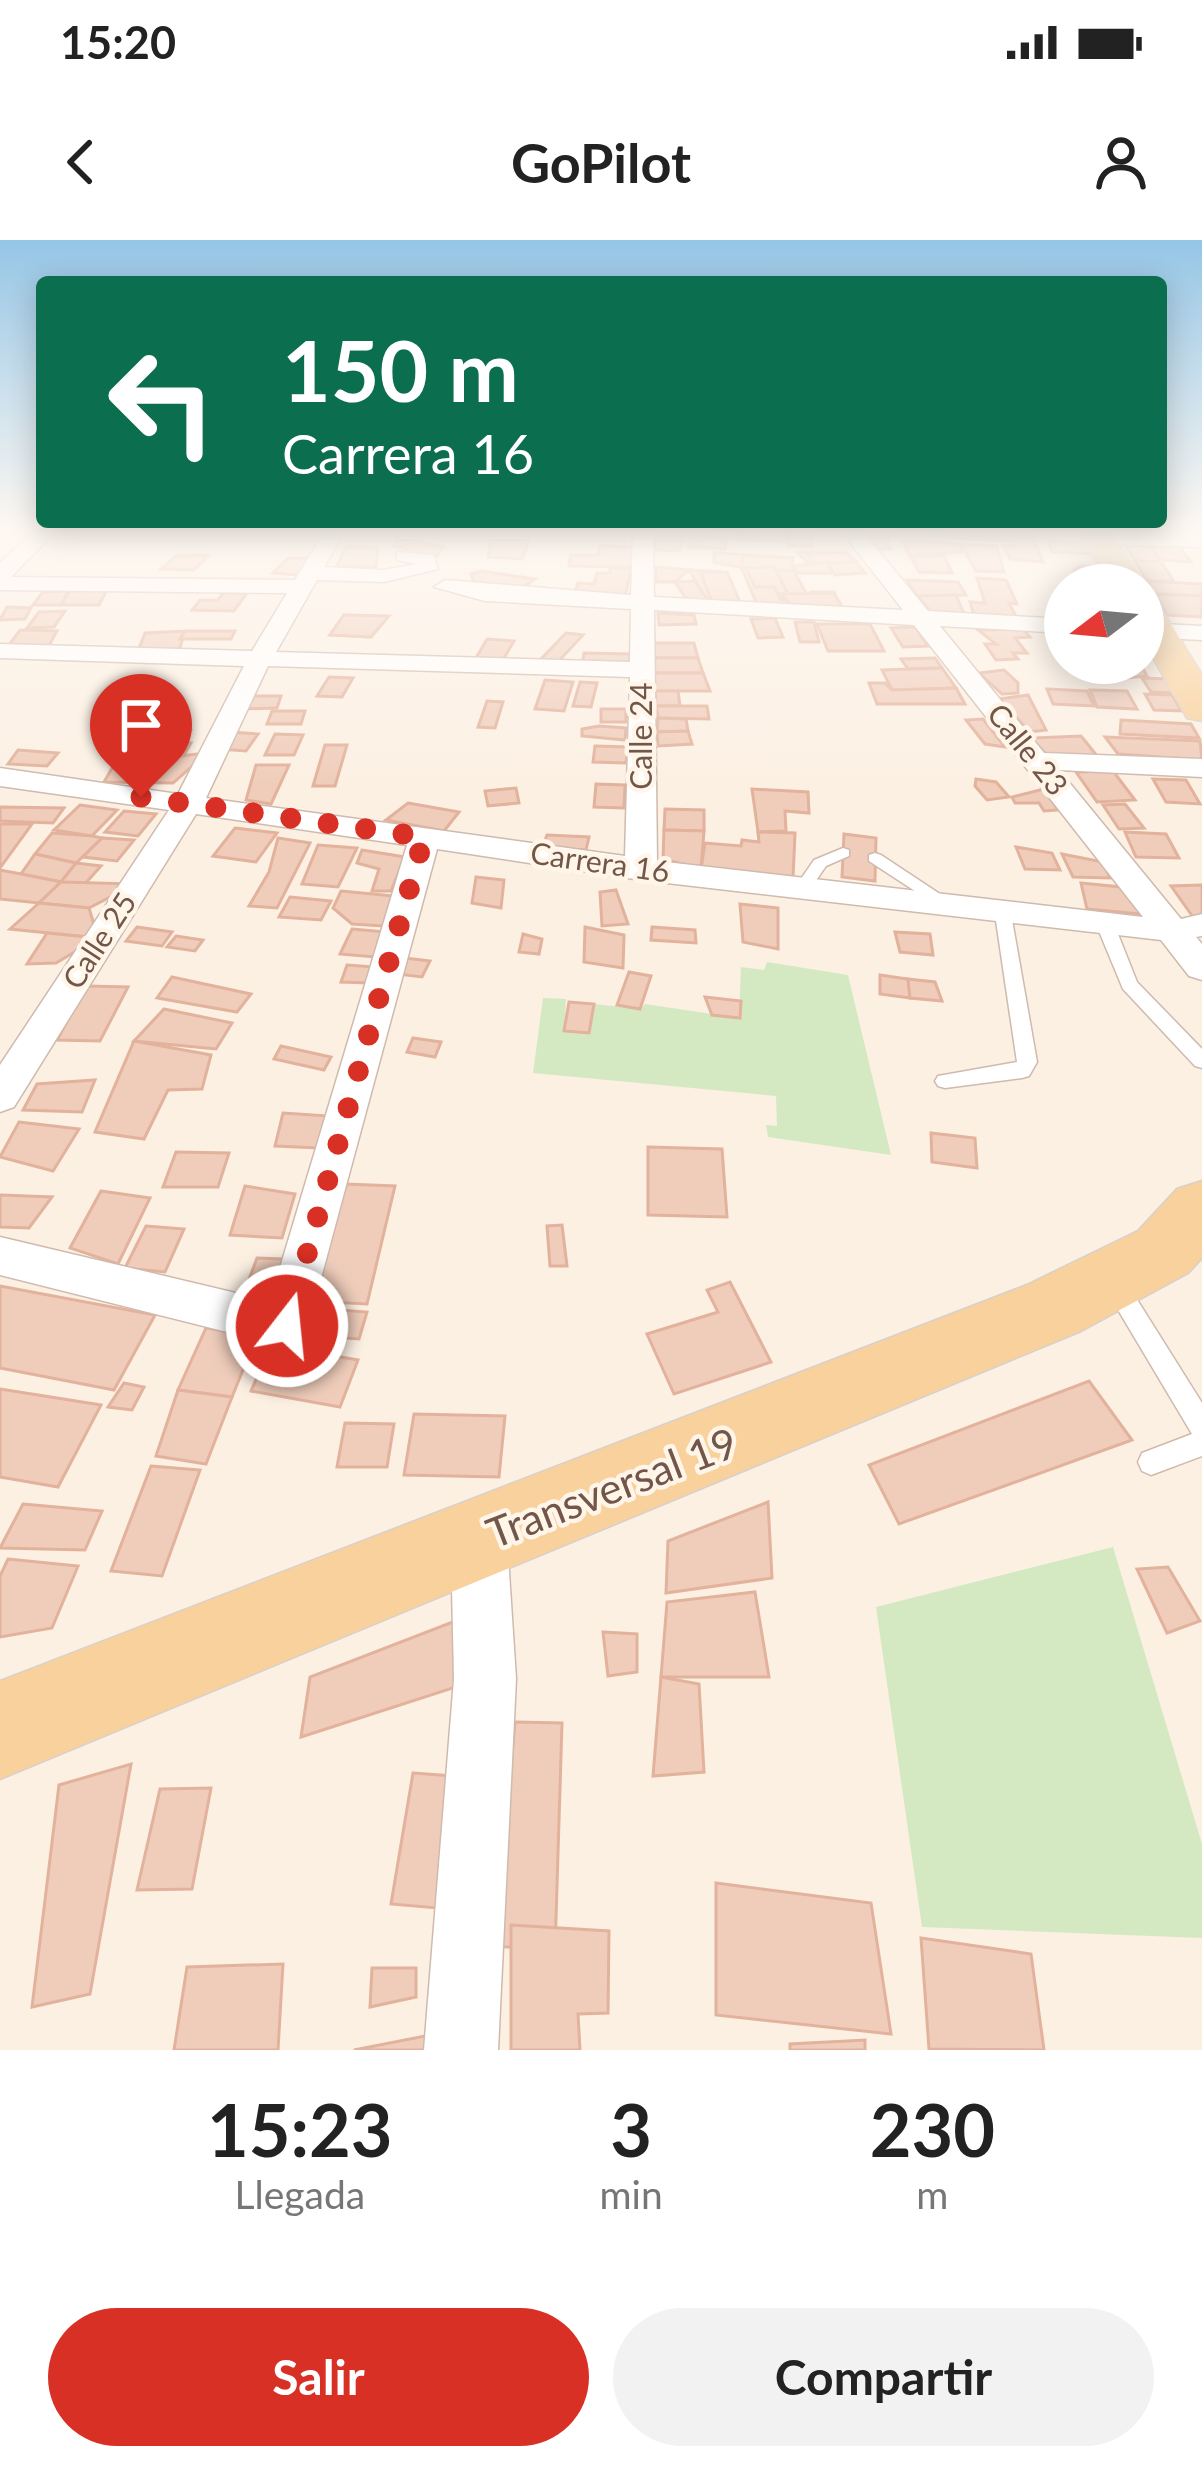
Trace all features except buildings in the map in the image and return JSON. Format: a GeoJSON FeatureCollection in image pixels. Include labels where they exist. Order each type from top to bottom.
{"type":"FeatureCollection","features":[{"type":"Feature","properties":{"kind":"main road"},"geometry":{"type":"LineString","coordinates":[[1164,648],[1202,709]]}},
{"type":"Feature","properties":{"kind":"main road","name":"Transversal 19"},"geometry":{"type":"LineString","coordinates":[[0,1730],[802,1414],[1113,1280],[1163,1252],[1202,1209]]}},
{"type":"Feature","properties":{"kind":"street","name":"Calle 25"},"geometry":{"type":"LineString","coordinates":[[0,1097],[188,804],[260,660],[288,615]]}},
{"type":"Feature","properties":{"kind":"street","name":"Calle 24"},"geometry":{"type":"LineString","coordinates":[[641,870],[644,615]]}},
{"type":"Feature","properties":{"kind":"street"},"geometry":{"type":"LineString","coordinates":[[854,615],[1044,625]]}},
{"type":"Feature","properties":{"kind":"street","name":"Calle 23"},"geometry":{"type":"LineString","coordinates":[[916,615],[1036,760],[1188,928],[1202,968]]}},
{"type":"Feature","properties":{"kind":"street"},"geometry":{"type":"LineString","coordinates":[[1164,626],[1202,633]]}},
{"type":"Feature","properties":{"kind":"street"},"geometry":{"type":"LineString","coordinates":[[0,651],[642,670]]}},
{"type":"Feature","properties":{"kind":"street"},"geometry":{"type":"LineString","coordinates":[[1036,760],[1202,768]]}},
{"type":"Feature","properties":{"kind":"street","name":"Carrera 16"},"geometry":{"type":"LineString","coordinates":[[0,777],[641,870],[1003,914],[1188,928]]}},
{"type":"Feature","properties":{"kind":"street"},"geometry":{"type":"LineString","coordinates":[[0,1256],[287,1326],[424,837]]}},
{"type":"Feature","properties":{"kind":"street"},"geometry":{"type":"LineString","coordinates":[[461,2050],[485,1679],[478,1541]]}},
{"type":"Feature","properties":{"kind":"lane"},"geometry":{"type":"LineString","coordinates":[[802,890],[820,863],[843,853]]}},
{"type":"Feature","properties":{"kind":"lane"},"geometry":{"type":"LineString","coordinates":[[875,858],[954,908]]}},
{"type":"Feature","properties":{"kind":"lane"},"geometry":{"type":"LineString","coordinates":[[945,1081],[1005,1076],[1022,1071],[1027,1061],[1003,914]]}},
{"type":"Feature","properties":{"kind":"lane"},"geometry":{"type":"LineString","coordinates":[[1105,924],[1129,985],[1202,1061]]}},
{"type":"Feature","properties":{"kind":"lane"},"geometry":{"type":"LineString","coordinates":[[1113,1280],[1202,1426]]}},
{"type":"Feature","properties":{"kind":"lane"},"geometry":{"type":"LineString","coordinates":[[1151,1462],[1202,1444]]}},
{"type":"Feature","properties":{"kind":"green space"},"geometry":{"type":"Polygon","coordinates":[[[767,962],[848,975],[891,1155],[768,1137],[766,1125],[777,1126],[776,1096],[533,1073],[543,998],[566,999],[564,1031],[588,1033],[594,1004],[640,1009],[645,1004],[739,1018],[741,967],[764,970],[767,962]]]}},
{"type":"Feature","properties":{"kind":"green space"},"geometry":{"type":"Polygon","coordinates":[[[1113,1547],[1202,1844],[1202,1938],[922,1927],[876,1607],[1113,1547]]]}},
{"type":"Feature","properties":{"kind":"route"},"geometry":{"type":"LineString","coordinates":[[141,797],[424,837],[287,1326]]}}]}
